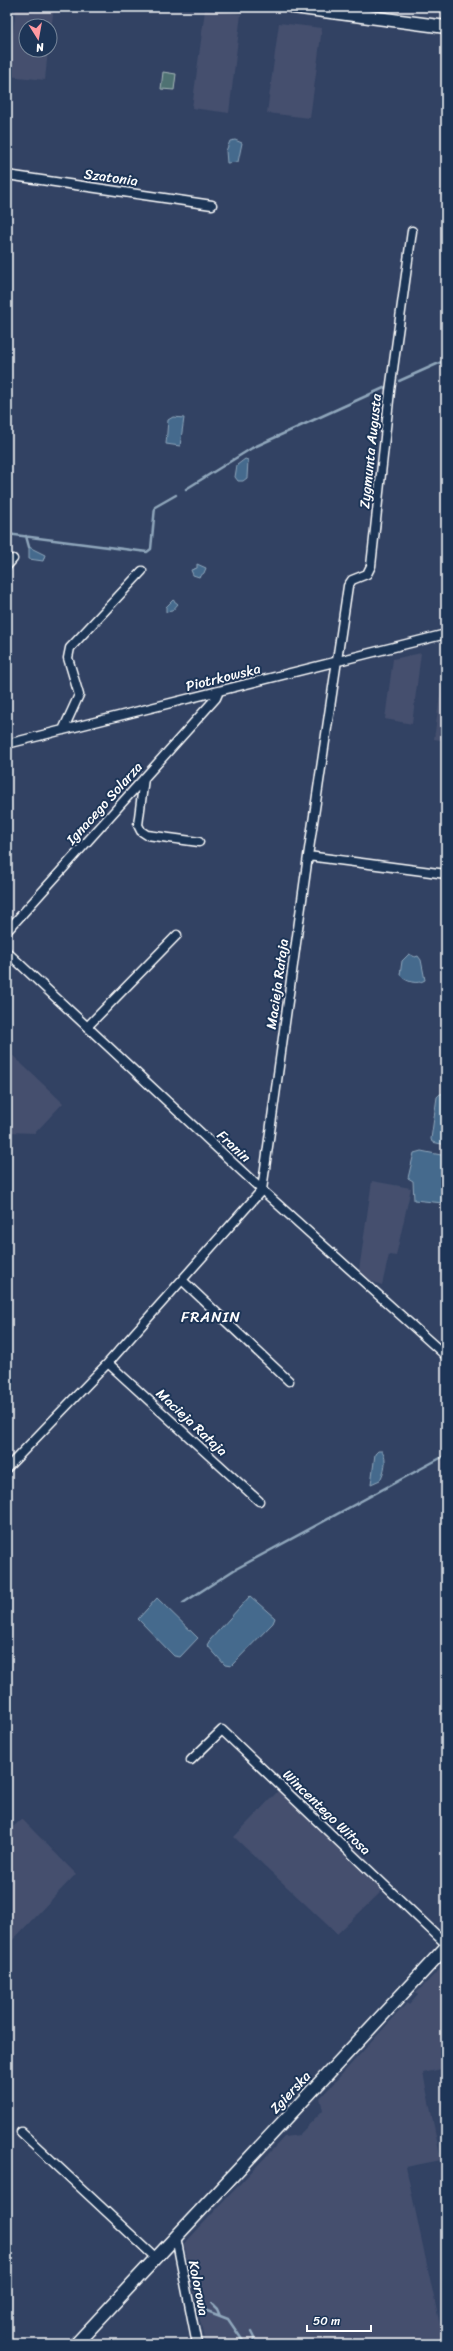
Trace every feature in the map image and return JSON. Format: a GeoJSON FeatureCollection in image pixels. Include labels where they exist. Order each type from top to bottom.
{"type":"FeatureCollection","features":[{"type":"Feature","properties":{"kind":"main road"},"geometry":{"type":"LineString","coordinates":[[293,7],[446,27]]}},
{"type":"Feature","properties":{"kind":"main road","name":"Zgierska"},"geometry":{"type":"LineString","coordinates":[[76,2344],[446,1947]]}},
{"type":"Feature","properties":{"kind":"street","name":"Szatonia"},"geometry":{"type":"LineString","coordinates":[[7,175],[212,205]]}},
{"type":"Feature","properties":{"kind":"street","name":"Zygmunta Augusta"},"geometry":{"type":"LineString","coordinates":[[336,662],[348,586],[352,580],[367,574],[371,566],[390,391],[412,231]]}},
{"type":"Feature","properties":{"kind":"street"},"geometry":{"type":"LineString","coordinates":[[7,566],[13,559]]}},
{"type":"Feature","properties":{"kind":"street"},"geometry":{"type":"LineString","coordinates":[[63,730],[79,695],[68,658],[70,648],[142,571]]}},
{"type":"Feature","properties":{"kind":"street","name":"Piotrkowska"},"geometry":{"type":"LineString","coordinates":[[7,744],[446,634]]}},
{"type":"Feature","properties":{"kind":"street","name":"Macieja Rataja"},"geometry":{"type":"LineString","coordinates":[[262,1190],[336,662]]}},
{"type":"Feature","properties":{"kind":"street","name":"Ignacego Solarza"},"geometry":{"type":"LineString","coordinates":[[7,931],[144,778],[186,734],[216,698],[219,691]]}},
{"type":"Feature","properties":{"kind":"street"},"geometry":{"type":"LineString","coordinates":[[144,778],[138,825],[140,830],[147,835],[199,842]]}},
{"type":"Feature","properties":{"kind":"street"},"geometry":{"type":"LineString","coordinates":[[308,856],[446,874]]}},
{"type":"Feature","properties":{"kind":"street"},"geometry":{"type":"LineString","coordinates":[[87,1027],[177,935]]}},
{"type":"Feature","properties":{"kind":"street","name":"Franin"},"geometry":{"type":"LineString","coordinates":[[7,952],[262,1190],[446,1356]]}},
{"type":"Feature","properties":{"kind":"street"},"geometry":{"type":"LineString","coordinates":[[7,1468],[108,1363],[262,1190]]}},
{"type":"Feature","properties":{"kind":"street"},"geometry":{"type":"LineString","coordinates":[[182,1280],[289,1381]]}},
{"type":"Feature","properties":{"kind":"street","name":"Macieja Rataja"},"geometry":{"type":"LineString","coordinates":[[108,1363],[259,1501]]}},
{"type":"Feature","properties":{"kind":"street","name":"Wincentego Witosa"},"geometry":{"type":"LineString","coordinates":[[191,1760],[222,1730],[446,1944]]}},
{"type":"Feature","properties":{"kind":"street"},"geometry":{"type":"LineString","coordinates":[[22,2132],[156,2258]]}},
{"type":"Feature","properties":{"kind":"street","name":"Kolorowa"},"geometry":{"type":"LineString","coordinates":[[176,2237],[197,2344]]}},
{"type":"Feature","properties":{"kind":"shaded area"},"geometry":{"type":"Polygon","coordinates":[[[16,7],[54,7],[53,18],[18,18],[18,58],[47,58],[45,80],[8,76],[16,7]]]}},
{"type":"Feature","properties":{"kind":"shaded area"},"geometry":{"type":"Polygon","coordinates":[[[205,10],[241,14],[229,113],[192,108],[205,10]]]}},
{"type":"Feature","properties":{"kind":"shaded area"},"geometry":{"type":"Polygon","coordinates":[[[279,23],[322,28],[310,118],[267,113],[279,23]]]}},
{"type":"Feature","properties":{"kind":"shaded area"},"geometry":{"type":"Polygon","coordinates":[[[235,140],[242,143],[238,162],[227,163],[226,151],[230,141],[235,140]]]}},
{"type":"Feature","properties":{"kind":"shaded area"},"geometry":{"type":"Polygon","coordinates":[[[173,417],[184,418],[180,446],[166,444],[168,420],[173,417]]]}},
{"type":"Feature","properties":{"kind":"shaded area"},"geometry":{"type":"Polygon","coordinates":[[[245,459],[248,460],[247,478],[243,481],[238,481],[235,477],[237,465],[245,459]]]}},
{"type":"Feature","properties":{"kind":"shaded area"},"geometry":{"type":"Polygon","coordinates":[[[29,547],[45,555],[43,561],[29,559],[29,547]]]}},
{"type":"Feature","properties":{"kind":"shaded area"},"geometry":{"type":"Polygon","coordinates":[[[197,564],[206,568],[204,573],[199,577],[193,575],[191,570],[197,568],[197,564]]]}},
{"type":"Feature","properties":{"kind":"shaded area"},"geometry":{"type":"Polygon","coordinates":[[[173,600],[178,604],[172,611],[166,612],[166,607],[173,600]]]}},
{"type":"Feature","properties":{"kind":"shaded area"},"geometry":{"type":"Polygon","coordinates":[[[446,651],[446,741],[434,739],[446,651]]]}},
{"type":"Feature","properties":{"kind":"shaded area"},"geometry":{"type":"Polygon","coordinates":[[[421,653],[412,724],[385,719],[393,659],[421,653]]]}},
{"type":"Feature","properties":{"kind":"shaded area"},"geometry":{"type":"Polygon","coordinates":[[[409,954],[415,957],[418,956],[421,960],[425,980],[422,982],[412,982],[400,975],[402,961],[409,954]]]}},
{"type":"Feature","properties":{"kind":"shaded area"},"geometry":{"type":"Polygon","coordinates":[[[9,1052],[63,1103],[35,1133],[7,1132],[9,1052]]]}},
{"type":"Feature","properties":{"kind":"shaded area"},"geometry":{"type":"Polygon","coordinates":[[[446,1093],[446,1145],[432,1142],[431,1139],[437,1097],[440,1094],[446,1093]]]}},
{"type":"Feature","properties":{"kind":"shaded area"},"geometry":{"type":"Polygon","coordinates":[[[421,1151],[446,1156],[446,1186],[443,1203],[414,1200],[413,1181],[408,1178],[414,1153],[421,1151]]]}},
{"type":"Feature","properties":{"kind":"shaded area"},"geometry":{"type":"Polygon","coordinates":[[[372,1181],[411,1188],[396,1256],[389,1255],[382,1285],[371,1281],[359,1270],[372,1181]]]}},
{"type":"Feature","properties":{"kind":"shaded area"},"geometry":{"type":"Polygon","coordinates":[[[378,1451],[382,1451],[384,1454],[384,1470],[380,1480],[371,1484],[375,1454],[378,1451]]]}},
{"type":"Feature","properties":{"kind":"shaded area"},"geometry":{"type":"Polygon","coordinates":[[[250,1596],[275,1618],[273,1623],[231,1666],[225,1665],[207,1645],[250,1596]]]}},
{"type":"Feature","properties":{"kind":"shaded area"},"geometry":{"type":"Polygon","coordinates":[[[157,1598],[198,1638],[180,1657],[174,1656],[138,1619],[157,1598]]]}},
{"type":"Feature","properties":{"kind":"shaded area"},"geometry":{"type":"Polygon","coordinates":[[[278,1791],[382,1891],[337,1934],[234,1837],[278,1791]]]}},
{"type":"Feature","properties":{"kind":"shaded area"},"geometry":{"type":"Polygon","coordinates":[[[22,1819],[76,1874],[7,1946],[7,1832],[22,1819]]]}},
{"type":"Feature","properties":{"kind":"shaded area"},"geometry":{"type":"Polygon","coordinates":[[[441,1968],[446,1993],[446,2068],[423,2073],[441,2160],[406,2167],[444,2344],[205,2344],[184,2244],[284,2137],[299,2135],[323,2110],[320,2098],[407,2003],[409,2005],[418,1995],[416,1993],[441,1968]]]}},
{"type":"Feature","properties":{"kind":"green space"},"geometry":{"type":"Polygon","coordinates":[[[163,72],[176,74],[174,90],[161,89],[163,72]]]}},
{"type":"Feature","properties":{"kind":"waterway"},"geometry":{"type":"LineString","coordinates":[[399,381],[446,360]]}},
{"type":"Feature","properties":{"kind":"waterway"},"geometry":{"type":"LineString","coordinates":[[186,489],[252,448],[386,387]]}},
{"type":"Feature","properties":{"kind":"waterway"},"geometry":{"type":"LineString","coordinates":[[7,534],[147,552],[151,549],[155,507],[176,495]]}},
{"type":"Feature","properties":{"kind":"waterway"},"geometry":{"type":"LineString","coordinates":[[26,536],[29,547]]}},
{"type":"Feature","properties":{"kind":"waterway"},"geometry":{"type":"LineString","coordinates":[[183,1603],[234,1570],[446,1455]]}},
{"type":"Feature","properties":{"kind":"waterway"},"geometry":{"type":"LineString","coordinates":[[212,2304],[217,2309],[220,2316]]}},
{"type":"Feature","properties":{"kind":"waterway"},"geometry":{"type":"LineString","coordinates":[[202,2309],[228,2319],[245,2344]]}},
{"type":"Feature","properties":{"kind":"waterway"},"geometry":{"type":"LineString","coordinates":[[251,2332],[254,2338],[253,2344]]}},
{"type":"Feature","properties":{"kind":"district","name":"FRANIN"},"geometry":{"type":"Point","coordinates":[211,1317]}}]}
